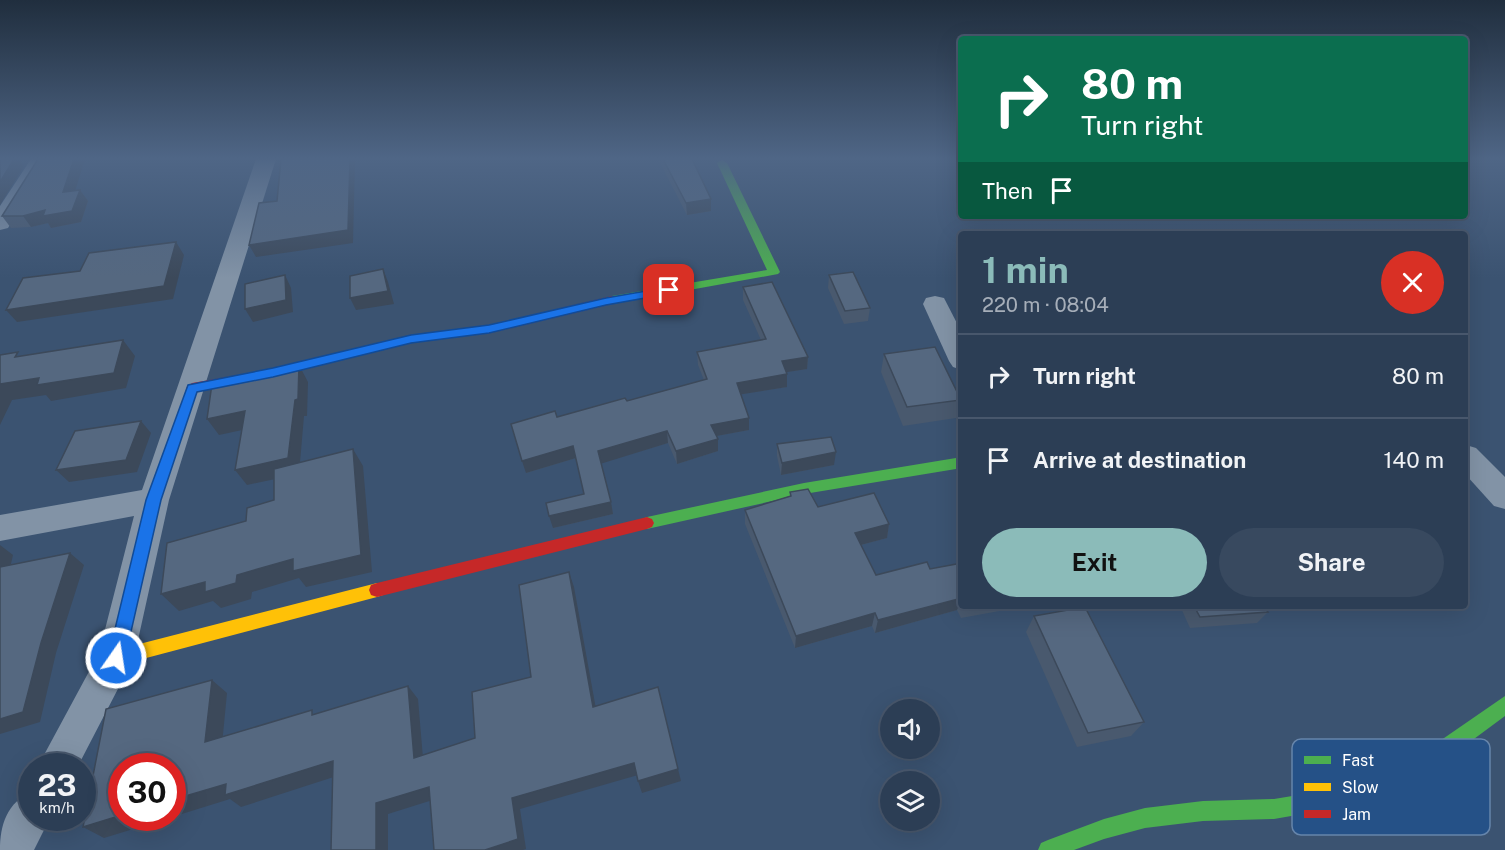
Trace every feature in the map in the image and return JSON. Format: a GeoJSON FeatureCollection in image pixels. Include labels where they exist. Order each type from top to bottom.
{"type":"FeatureCollection","features":[{"type":"Feature","properties":{"kind":"street"},"geometry":{"type":"LineString","coordinates":[[0,223],[16,199]]}},
{"type":"Feature","properties":{"kind":"street"},"geometry":{"type":"LineString","coordinates":[[64,753],[116,658],[154,500],[253,199]]}},
{"type":"Feature","properties":{"kind":"street"},"geometry":{"type":"LineString","coordinates":[[192,388],[273,373],[411,339],[489,329],[606,301],[774,272],[739,199]]}},
{"type":"Feature","properties":{"kind":"street"},"geometry":{"type":"LineString","coordinates":[[936,304],[958,353]]}},
{"type":"Feature","properties":{"kind":"street"},"geometry":{"type":"LineString","coordinates":[[1468,458],[1505,497]]}},
{"type":"Feature","properties":{"kind":"street"},"geometry":{"type":"LineString","coordinates":[[116,658],[279,614],[739,500],[840,480],[958,463]]}},
{"type":"Feature","properties":{"kind":"street"},"geometry":{"type":"LineString","coordinates":[[0,528],[154,500]]}},
{"type":"Feature","properties":{"kind":"street"},"geometry":{"type":"LineString","coordinates":[[1458,739],[1505,705]]}},
{"type":"Feature","properties":{"kind":"street"},"geometry":{"type":"LineString","coordinates":[[1048,850],[1104,829],[1145,818],[1203,810],[1274,809],[1292,806]]}},
{"type":"Feature","properties":{"kind":"street"},"geometry":{"type":"LineString","coordinates":[[11,850],[22,831]]}},
{"type":"Feature","properties":{"kind":"building"},"geometry":{"type":"Polygon","coordinates":[[[13,199],[77,199],[72,211],[43,216],[45,210],[23,216],[2,216],[13,199]]]}},
{"type":"Feature","properties":{"kind":"building"},"geometry":{"type":"Polygon","coordinates":[[[277,199],[349,199],[348,230],[249,245],[259,203],[277,201],[277,199]]]}},
{"type":"Feature","properties":{"kind":"building"},"geometry":{"type":"Polygon","coordinates":[[[684,199],[711,199],[686,203],[684,199]]]}},
{"type":"Feature","properties":{"kind":"building"},"geometry":{"type":"Polygon","coordinates":[[[176,242],[164,286],[6,310],[23,278],[80,271],[89,253],[176,242]]]}},
{"type":"Feature","properties":{"kind":"building"},"geometry":{"type":"Polygon","coordinates":[[[383,269],[388,291],[350,298],[350,276],[383,269]]]}},
{"type":"Feature","properties":{"kind":"building"},"geometry":{"type":"Polygon","coordinates":[[[853,272],[870,308],[845,311],[829,275],[853,272]]]}},
{"type":"Feature","properties":{"kind":"building"},"geometry":{"type":"Polygon","coordinates":[[[285,275],[286,300],[245,309],[245,284],[285,275]]]}},
{"type":"Feature","properties":{"kind":"building"},"geometry":{"type":"Polygon","coordinates":[[[772,282],[808,357],[782,361],[787,374],[737,383],[749,418],[711,425],[718,439],[676,451],[667,431],[598,451],[611,502],[549,516],[546,503],[584,494],[573,446],[522,461],[511,424],[555,411],[557,417],[625,398],[627,401],[707,379],[697,352],[766,339],[743,287],[772,282]]]}},
{"type":"Feature","properties":{"kind":"building"},"geometry":{"type":"Polygon","coordinates":[[[123,340],[114,373],[37,385],[39,378],[0,384],[0,355],[18,352],[15,357],[123,340]]]}},
{"type":"Feature","properties":{"kind":"building"},"geometry":{"type":"Polygon","coordinates":[[[935,347],[958,394],[958,400],[907,407],[884,354],[935,347]]]}},
{"type":"Feature","properties":{"kind":"building"},"geometry":{"type":"Polygon","coordinates":[[[299,365],[298,399],[295,400],[288,458],[235,470],[245,411],[207,419],[212,384],[299,365]]]}},
{"type":"Feature","properties":{"kind":"building"},"geometry":{"type":"Polygon","coordinates":[[[141,421],[126,460],[56,470],[75,431],[141,421]]]}},
{"type":"Feature","properties":{"kind":"building"},"geometry":{"type":"Polygon","coordinates":[[[831,437],[836,452],[782,463],[777,444],[831,437]]]}},
{"type":"Feature","properties":{"kind":"building"},"geometry":{"type":"Polygon","coordinates":[[[353,449],[361,555],[293,571],[293,559],[237,575],[236,583],[205,592],[205,582],[161,594],[167,543],[246,521],[247,508],[274,500],[274,469],[353,449]]]}},
{"type":"Feature","properties":{"kind":"building"},"geometry":{"type":"Polygon","coordinates":[[[808,489],[818,507],[874,493],[889,524],[855,533],[876,575],[927,562],[930,569],[958,564],[958,599],[878,620],[875,613],[796,636],[745,510],[791,496],[790,492],[808,489]]]}},
{"type":"Feature","properties":{"kind":"building"},"geometry":{"type":"Polygon","coordinates":[[[70,553],[41,643],[23,712],[0,719],[0,567],[70,553]]]}},
{"type":"Feature","properties":{"kind":"building"},"geometry":{"type":"Polygon","coordinates":[[[569,572],[593,707],[658,687],[678,769],[638,781],[634,763],[512,798],[518,839],[485,850],[434,850],[429,787],[376,803],[376,850],[331,850],[333,761],[225,795],[226,784],[186,796],[186,753],[108,753],[108,819],[96,823],[96,760],[106,709],[212,680],[205,742],[312,710],[312,715],[408,686],[414,758],[475,738],[472,692],[531,677],[519,585],[569,572]]]}},
{"type":"Feature","properties":{"kind":"building"},"geometry":{"type":"Polygon","coordinates":[[[1086,609],[1144,722],[1088,733],[1034,616],[1086,609]]]}},
{"type":"Feature","properties":{"kind":"building"},"geometry":{"type":"Polygon","coordinates":[[[1196,609],[1266,609],[1268,612],[1200,617],[1196,609]]]}},
{"type":"Feature","properties":{"kind":"traffic: fast"},"geometry":{"type":"LineString","coordinates":[[612,300],[774,272],[739,199]]}},
{"type":"Feature","properties":{"kind":"traffic: fast"},"geometry":{"type":"LineString","coordinates":[[647,523],[804,489],[958,463]]}},
{"type":"Feature","properties":{"kind":"traffic: fast"},"geometry":{"type":"LineString","coordinates":[[1458,739],[1505,705]]}},
{"type":"Feature","properties":{"kind":"traffic: fast"},"geometry":{"type":"LineString","coordinates":[[1048,850],[1104,829],[1145,818],[1203,811],[1274,809],[1292,806]]}},
{"type":"Feature","properties":{"kind":"traffic: slow"},"geometry":{"type":"LineString","coordinates":[[116,658],[377,590]]}},
{"type":"Feature","properties":{"kind":"traffic: jam"},"geometry":{"type":"LineString","coordinates":[[192,388],[273,373],[411,339],[490,329],[612,300]]}},
{"type":"Feature","properties":{"kind":"traffic: jam"},"geometry":{"type":"LineString","coordinates":[[377,590],[647,523]]}},
{"type":"Feature","properties":{"kind":"route"},"geometry":{"type":"LineString","coordinates":[[116,658],[154,500],[192,388],[273,373],[411,339],[489,329],[606,301],[669,290]]}}]}
